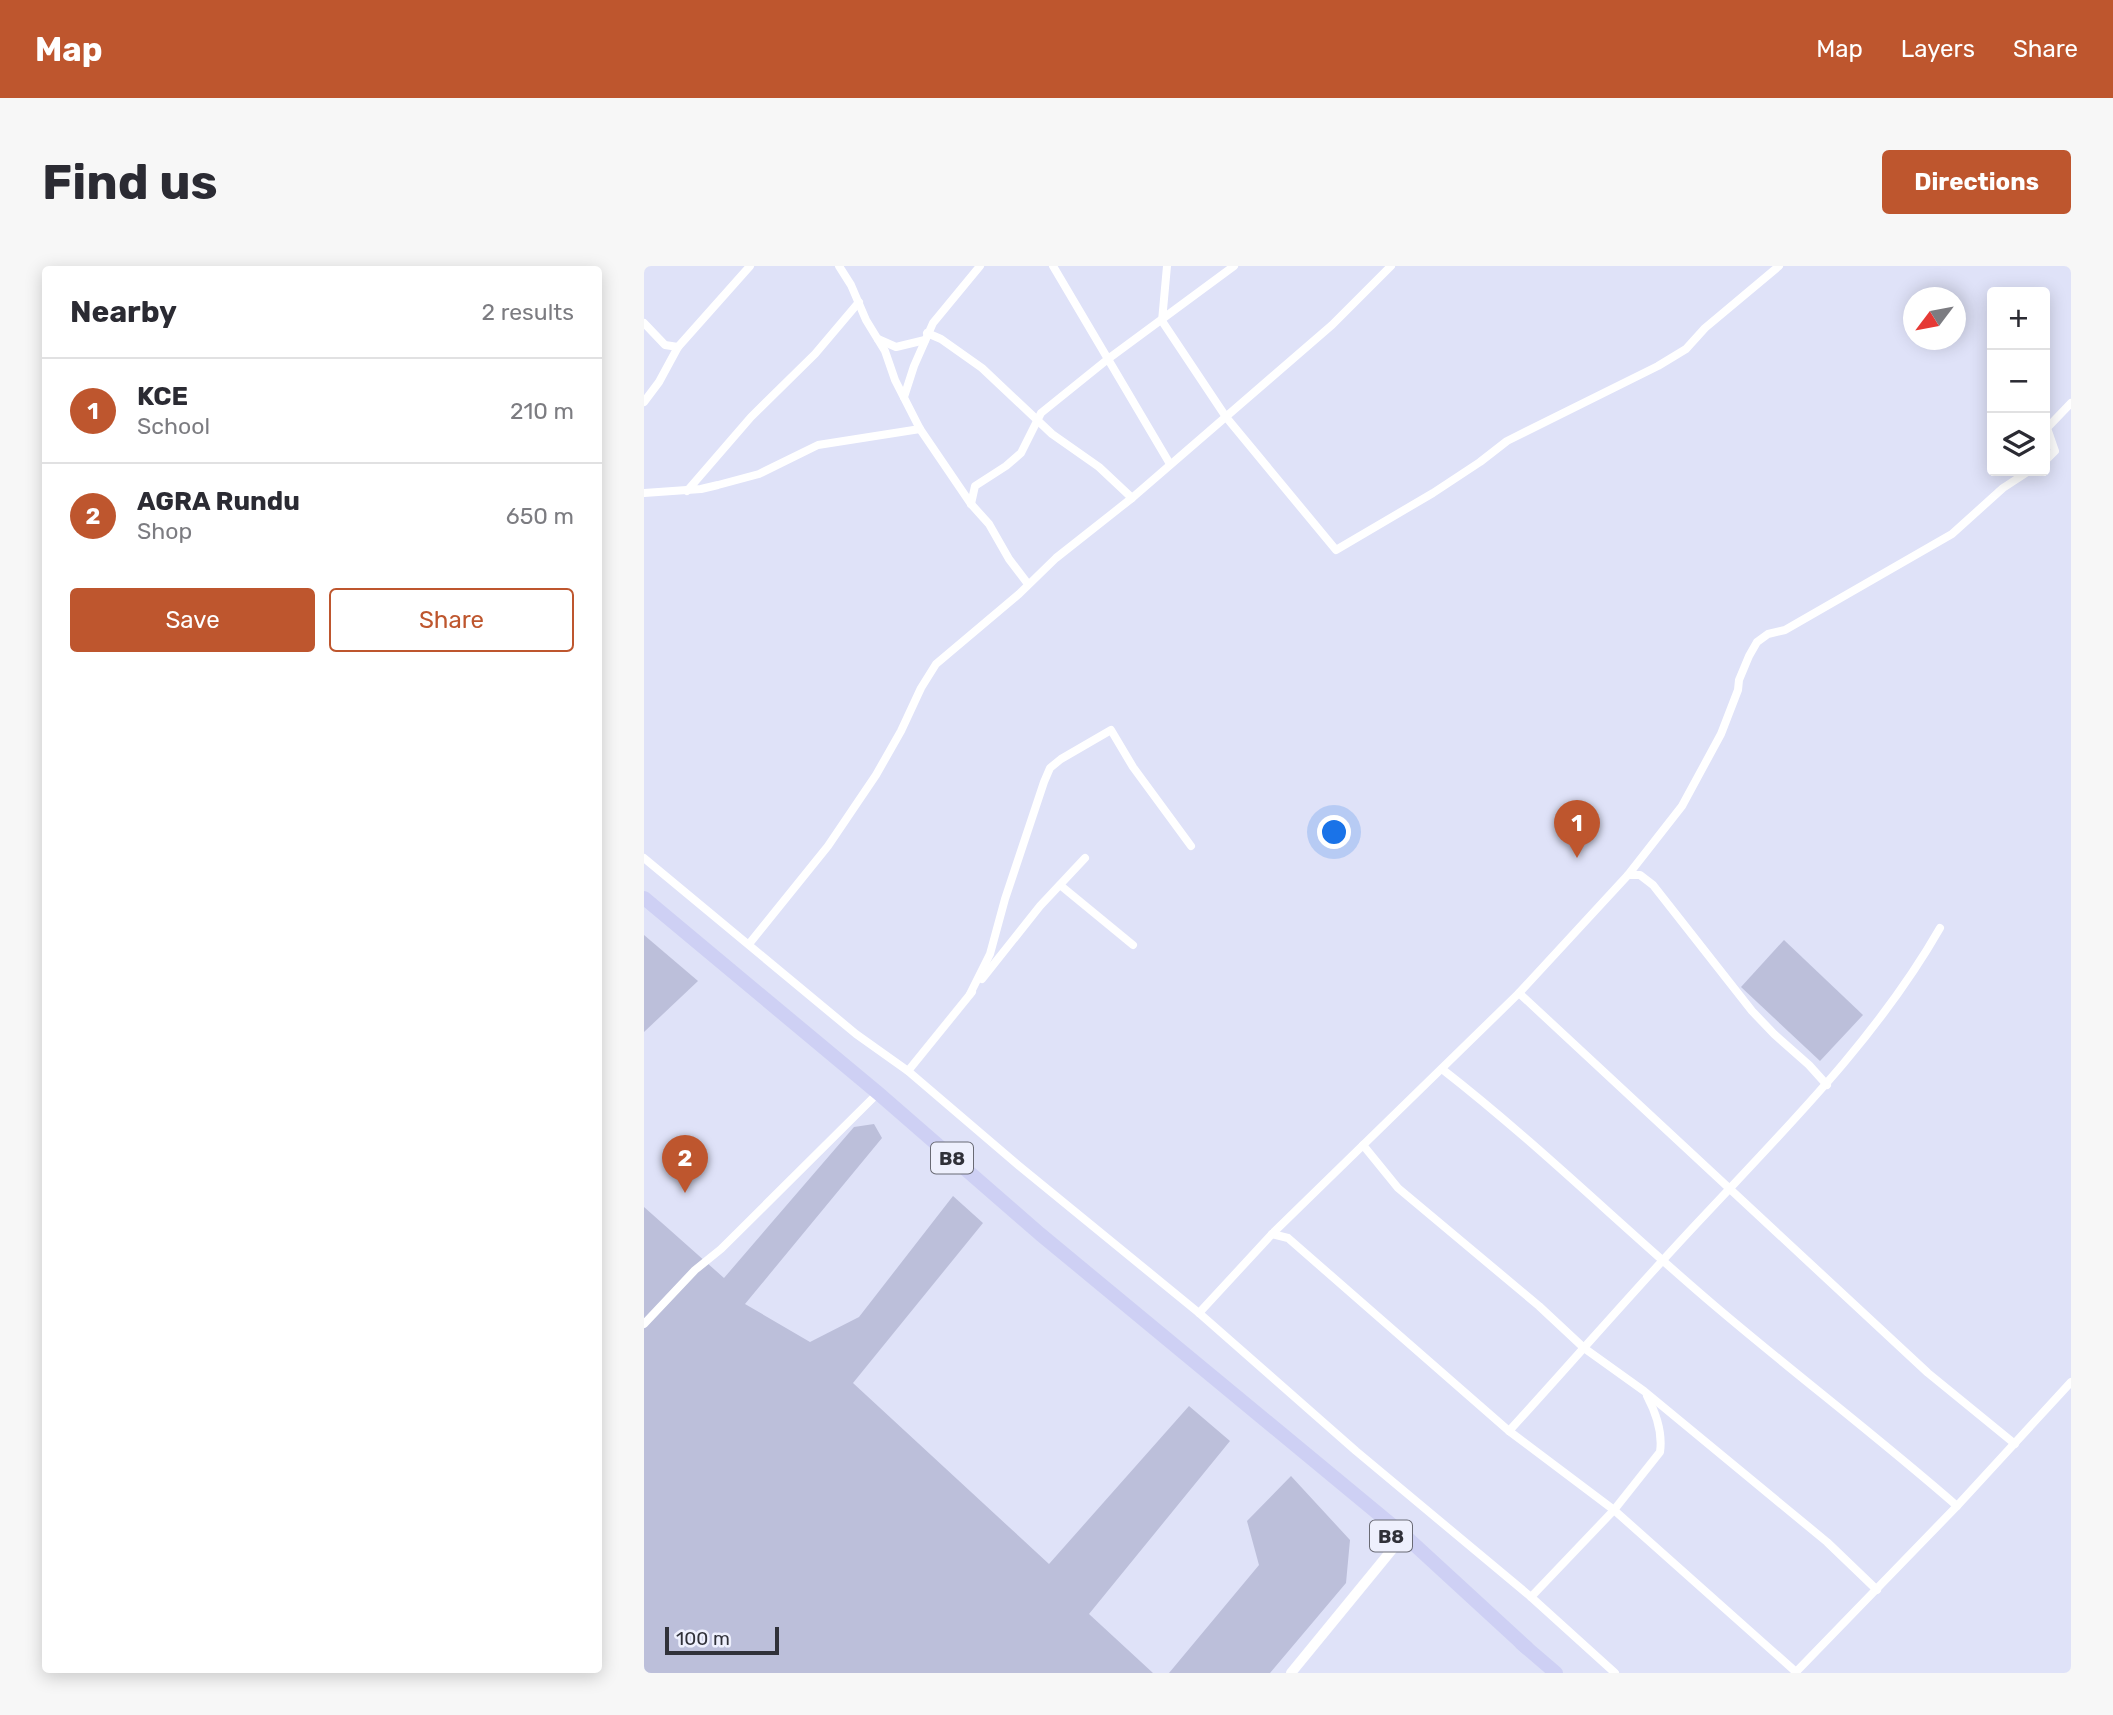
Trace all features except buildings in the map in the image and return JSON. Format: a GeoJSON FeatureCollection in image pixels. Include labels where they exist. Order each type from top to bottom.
{"type":"FeatureCollection","features":[{"type":"Feature","properties":{"kind":"highway","name":"B8"},"geometry":{"type":"LineString","coordinates":[[644,898],[1261,1418],[1556,1673]]}},
{"type":"Feature","properties":{"kind":"street"},"geometry":{"type":"LineString","coordinates":[[644,402],[678,348],[750,266]]}},
{"type":"Feature","properties":{"kind":"street"},"geometry":{"type":"LineString","coordinates":[[839,266],[885,351],[895,380],[920,429],[971,504],[989,524],[1009,559],[1028,584]]}},
{"type":"Feature","properties":{"kind":"street"},"geometry":{"type":"LineString","coordinates":[[904,397],[926,336],[942,310],[980,266]]}},
{"type":"Feature","properties":{"kind":"street"},"geometry":{"type":"LineString","coordinates":[[1053,266],[1170,464]]}},
{"type":"Feature","properties":{"kind":"street"},"geometry":{"type":"LineString","coordinates":[[1167,266],[1162,321],[1226,417],[1336,550],[1424,498],[1507,441],[1649,371],[1686,349],[1713,321],[1779,266]]}},
{"type":"Feature","properties":{"kind":"street"},"geometry":{"type":"LineString","coordinates":[[971,504],[975,486],[1021,453],[1036,419],[1108,359],[1234,266]]}},
{"type":"Feature","properties":{"kind":"street"},"geometry":{"type":"LineString","coordinates":[[749,944],[828,846],[876,775],[936,664],[1056,558],[1132,498],[1332,325],[1391,266]]}},
{"type":"Feature","properties":{"kind":"street"},"geometry":{"type":"LineString","coordinates":[[687,491],[751,417],[815,354],[859,302]]}},
{"type":"Feature","properties":{"kind":"street"},"geometry":{"type":"LineString","coordinates":[[644,323],[666,345],[678,348]]}},
{"type":"Feature","properties":{"kind":"street"},"geometry":{"type":"LineString","coordinates":[[878,339],[896,346],[926,336],[941,339],[982,368],[1052,434],[1099,467],[1132,498]]}},
{"type":"Feature","properties":{"kind":"street"},"geometry":{"type":"LineString","coordinates":[[2050,425],[2071,403]]}},
{"type":"Feature","properties":{"kind":"street"},"geometry":{"type":"LineString","coordinates":[[644,493],[687,491],[719,485],[759,474],[818,445],[920,429]]}},
{"type":"Feature","properties":{"kind":"street"},"geometry":{"type":"LineString","coordinates":[[2050,437],[2055,451],[2050,456]]}},
{"type":"Feature","properties":{"kind":"street"},"geometry":{"type":"LineString","coordinates":[[1199,1313],[1272,1234],[1519,993],[1628,875],[1682,806],[1721,734],[1738,690],[1739,680],[1757,642],[1768,634],[1792,626],[1952,534],[1996,494],[2022,476]]}},
{"type":"Feature","properties":{"kind":"street"},"geometry":{"type":"LineString","coordinates":[[970,994],[989,959],[1028,826],[1044,782],[1050,768],[1061,759],[1111,730],[1133,767],[1191,846]]}},
{"type":"Feature","properties":{"kind":"street"},"geometry":{"type":"LineString","coordinates":[[644,858],[856,1034],[908,1071],[1141,1268],[1199,1313],[1356,1451],[1531,1597],[1615,1673]]}},
{"type":"Feature","properties":{"kind":"street"},"geometry":{"type":"LineString","coordinates":[[908,1071],[1013,938],[1085,858]]}},
{"type":"Feature","properties":{"kind":"street"},"geometry":{"type":"LineString","coordinates":[[1628,875],[1640,876],[1653,885],[1752,1011],[1827,1085]]}},
{"type":"Feature","properties":{"kind":"street"},"geometry":{"type":"LineString","coordinates":[[1060,885],[1132,945]]}},
{"type":"Feature","properties":{"kind":"street"},"geometry":{"type":"LineString","coordinates":[[1509,1431],[1662,1260],[1827,1085],[1894,1000],[1940,928]]}},
{"type":"Feature","properties":{"kind":"street"},"geometry":{"type":"LineString","coordinates":[[1519,993],[1928,1373],[2015,1444]]}},
{"type":"Feature","properties":{"kind":"street"},"geometry":{"type":"LineString","coordinates":[[1442,1069],[1541,1151],[1753,1338],[1957,1506]]}},
{"type":"Feature","properties":{"kind":"street"},"geometry":{"type":"LineString","coordinates":[[644,1324],[695,1270],[721,1249],[878,1093]]}},
{"type":"Feature","properties":{"kind":"street"},"geometry":{"type":"LineString","coordinates":[[1363,1145],[1398,1188],[1539,1306],[1584,1348],[1644,1391],[1827,1542],[1877,1590]]}},
{"type":"Feature","properties":{"kind":"street"},"geometry":{"type":"LineString","coordinates":[[1272,1234],[1288,1238],[1509,1431],[1614,1510],[1796,1672],[1957,1506],[2071,1381]]}},
{"type":"Feature","properties":{"kind":"street"},"geometry":{"type":"LineString","coordinates":[[1531,1597],[1614,1510],[1660,1452],[1656,1412],[1644,1391]]}},
{"type":"Feature","properties":{"kind":"street"},"geometry":{"type":"LineString","coordinates":[[1290,1673],[1402,1539]]}},
{"type":"Feature","properties":{"kind":"shaded area"},"geometry":{"type":"Polygon","coordinates":[[[644,935],[698,981],[644,1032],[644,935]]]}},
{"type":"Feature","properties":{"kind":"shaded area"},"geometry":{"type":"Polygon","coordinates":[[[1784,940],[1863,1015],[1820,1061],[1741,987],[1784,940]]]}},
{"type":"Feature","properties":{"kind":"shaded area"},"geometry":{"type":"Polygon","coordinates":[[[874,1124],[882,1138],[745,1304],[810,1342],[859,1317],[953,1196],[983,1223],[853,1383],[1049,1564],[1189,1406],[1230,1441],[1089,1614],[1153,1673],[644,1673],[644,1207],[724,1278],[854,1127],[874,1124]]]}},
{"type":"Feature","properties":{"kind":"shaded area"},"geometry":{"type":"Polygon","coordinates":[[[1291,1476],[1350,1540],[1346,1583],[1270,1673],[1169,1673],[1259,1565],[1247,1521],[1291,1476]]]}},
{"type":"Feature","properties":{"kind":"place","name":"KCE"},"geometry":{"type":"Point","coordinates":[1577,858]}},
{"type":"Feature","properties":{"kind":"place","name":"AGRA Rundu"},"geometry":{"type":"Point","coordinates":[685,1193]}}]}
